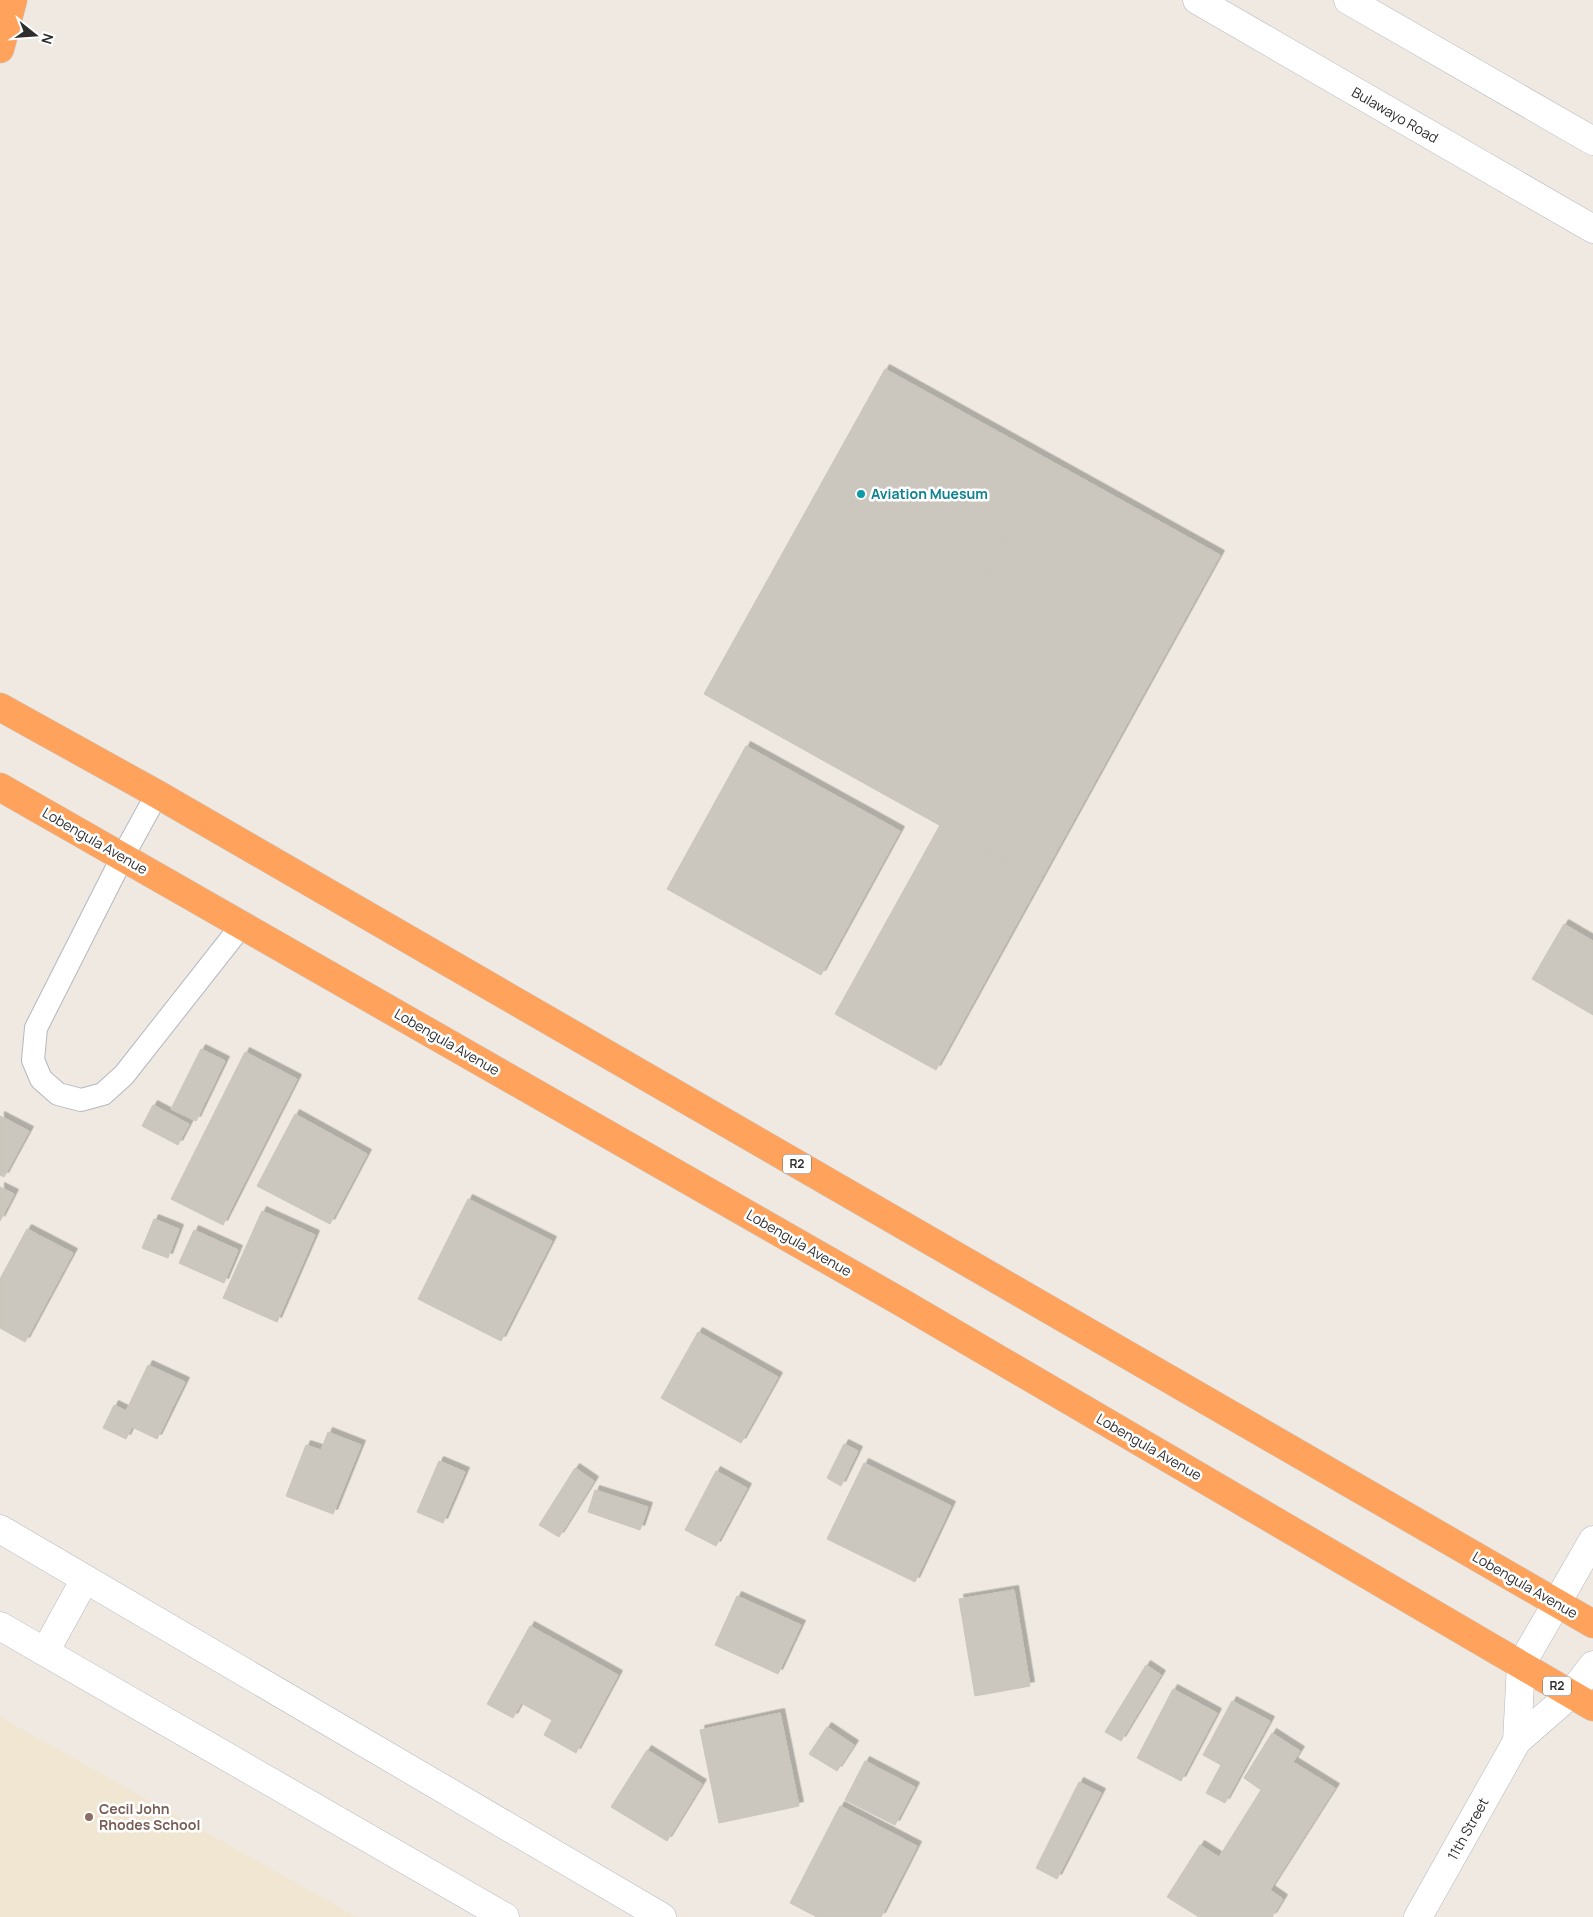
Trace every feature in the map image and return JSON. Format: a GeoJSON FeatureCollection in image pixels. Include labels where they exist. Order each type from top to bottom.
{"type":"FeatureCollection","features":[{"type":"Feature","properties":{"kind":"highway"},"geometry":{"type":"LineString","coordinates":[[0,49],[13,0]]}},
{"type":"Feature","properties":{"kind":"highway","name":"Lobengula Avenue"},"geometry":{"type":"LineString","coordinates":[[0,707],[157,794],[1593,1624]]}},
{"type":"Feature","properties":{"kind":"highway","name":"Lobengula Avenue"},"geometry":{"type":"LineString","coordinates":[[0,787],[893,1297],[1582,1700]]}},
{"type":"Feature","properties":{"kind":"street","name":"Bulawayo Road"},"geometry":{"type":"LineString","coordinates":[[1197,0],[1593,229]]}},
{"type":"Feature","properties":{"kind":"street"},"geometry":{"type":"LineString","coordinates":[[1348,0],[1593,141]]}},
{"type":"Feature","properties":{"kind":"street"},"geometry":{"type":"LineString","coordinates":[[0,1529],[662,1917]]}},
{"type":"Feature","properties":{"kind":"street","name":"11th Street"},"geometry":{"type":"LineString","coordinates":[[1418,1917],[1518,1741],[1521,1665],[1593,1540]]}},
{"type":"Feature","properties":{"kind":"street"},"geometry":{"type":"LineString","coordinates":[[45,1652],[85,1579]]}},
{"type":"Feature","properties":{"kind":"street"},"geometry":{"type":"LineString","coordinates":[[0,1626],[505,1917]]}},
{"type":"Feature","properties":{"kind":"street","name":"11th Street"},"geometry":{"type":"LineString","coordinates":[[1518,1741],[1582,1700],[1593,1666]]}},
{"type":"Feature","properties":{"kind":"lane"},"geometry":{"type":"LineString","coordinates":[[157,794],[123,856],[36,1028],[33,1060],[41,1079],[58,1094],[81,1100],[103,1094],[124,1075],[242,925]]}},
{"type":"Feature","properties":{"kind":"shaded area","name":"Cecil John Rhodes School"},"geometry":{"type":"Polygon","coordinates":[[[0,1717],[357,1917],[0,1917],[0,1717]]]}},
{"type":"Feature","properties":{"kind":"building"},"geometry":{"type":"Polygon","coordinates":[[[885,369],[1049,460],[869,786],[704,694],[885,369]]]}},
{"type":"Feature","properties":{"kind":"building"},"geometry":{"type":"Polygon","coordinates":[[[1049,460],[1220,555],[1040,881],[869,786],[1049,460]]]}},
{"type":"Feature","properties":{"kind":"building"},"geometry":{"type":"Polygon","coordinates":[[[746,746],[900,831],[821,975],[667,889],[746,746]]]}},
{"type":"Feature","properties":{"kind":"building"},"geometry":{"type":"Polygon","coordinates":[[[940,825],[1040,881],[936,1070],[835,1014],[940,825]]]}},
{"type":"Feature","properties":{"kind":"building"},"geometry":{"type":"Polygon","coordinates":[[[1564,924],[1593,941],[1593,1015],[1532,979],[1564,924]]]}},
{"type":"Feature","properties":{"kind":"building"},"geometry":{"type":"Polygon","coordinates":[[[201,1049],[225,1061],[196,1121],[171,1109],[201,1049]]]}},
{"type":"Feature","properties":{"kind":"building"},"geometry":{"type":"Polygon","coordinates":[[[245,1052],[297,1079],[223,1225],[171,1199],[245,1052]]]}},
{"type":"Feature","properties":{"kind":"building"},"geometry":{"type":"Polygon","coordinates":[[[153,1105],[189,1124],[178,1145],[142,1126],[153,1105]]]}},
{"type":"Feature","properties":{"kind":"building"},"geometry":{"type":"Polygon","coordinates":[[[295,1114],[367,1154],[330,1224],[257,1186],[295,1114]]]}},
{"type":"Feature","properties":{"kind":"building"},"geometry":{"type":"Polygon","coordinates":[[[0,1116],[29,1131],[4,1177],[0,1175],[0,1116]]]}},
{"type":"Feature","properties":{"kind":"building"},"geometry":{"type":"Polygon","coordinates":[[[0,1187],[14,1194],[0,1221],[0,1187]]]}},
{"type":"Feature","properties":{"kind":"building"},"geometry":{"type":"Polygon","coordinates":[[[468,1199],[552,1241],[501,1341],[418,1299],[468,1199]]]}},
{"type":"Feature","properties":{"kind":"building"},"geometry":{"type":"Polygon","coordinates":[[[262,1211],[315,1235],[277,1322],[223,1298],[262,1211]]]}},
{"type":"Feature","properties":{"kind":"building"},"geometry":{"type":"Polygon","coordinates":[[[154,1219],[179,1229],[168,1258],[142,1248],[154,1219]]]}},
{"type":"Feature","properties":{"kind":"building"},"geometry":{"type":"Polygon","coordinates":[[[27,1229],[73,1253],[25,1342],[0,1328],[0,1279],[27,1229]]]}},
{"type":"Feature","properties":{"kind":"building"},"geometry":{"type":"Polygon","coordinates":[[[194,1230],[238,1250],[224,1283],[179,1263],[194,1230]]]}},
{"type":"Feature","properties":{"kind":"building"},"geometry":{"type":"Polygon","coordinates":[[[698,1332],[778,1377],[741,1443],[661,1398],[698,1332]]]}},
{"type":"Feature","properties":{"kind":"building"},"geometry":{"type":"Polygon","coordinates":[[[148,1365],[185,1382],[157,1439],[132,1427],[126,1439],[103,1428],[114,1405],[126,1411],[148,1365]]]}},
{"type":"Feature","properties":{"kind":"building"},"geometry":{"type":"Polygon","coordinates":[[[328,1432],[361,1445],[333,1514],[286,1496],[306,1445],[321,1450],[328,1432]]]}},
{"type":"Feature","properties":{"kind":"building"},"geometry":{"type":"Polygon","coordinates":[[[844,1444],[858,1451],[841,1486],[827,1478],[844,1444]]]}},
{"type":"Feature","properties":{"kind":"building"},"geometry":{"type":"Polygon","coordinates":[[[439,1461],[465,1472],[443,1523],[417,1512],[439,1461]]]}},
{"type":"Feature","properties":{"kind":"building"},"geometry":{"type":"Polygon","coordinates":[[[864,1463],[951,1506],[915,1582],[827,1539],[864,1463]]]}},
{"type":"Feature","properties":{"kind":"building"},"geometry":{"type":"Polygon","coordinates":[[[575,1468],[594,1481],[559,1537],[539,1525],[575,1468]]]}},
{"type":"Feature","properties":{"kind":"building"},"geometry":{"type":"Polygon","coordinates":[[[716,1471],[747,1488],[716,1546],[685,1530],[716,1471]]]}},
{"type":"Feature","properties":{"kind":"building"},"geometry":{"type":"Polygon","coordinates":[[[595,1490],[648,1507],[640,1530],[588,1512],[595,1490]]]}},
{"type":"Feature","properties":{"kind":"building"},"geometry":{"type":"Polygon","coordinates":[[[1014,1590],[1030,1686],[975,1696],[959,1599],[1014,1590]]]}},
{"type":"Feature","properties":{"kind":"building"},"geometry":{"type":"Polygon","coordinates":[[[737,1596],[801,1625],[778,1674],[715,1645],[737,1596]]]}},
{"type":"Feature","properties":{"kind":"building"},"geometry":{"type":"Polygon","coordinates":[[[530,1626],[618,1675],[576,1753],[544,1735],[552,1720],[521,1703],[513,1718],[487,1704],[530,1626]]]}},
{"type":"Feature","properties":{"kind":"building"},"geometry":{"type":"Polygon","coordinates":[[[1146,1665],[1161,1675],[1121,1741],[1105,1732],[1146,1665]]]}},
{"type":"Feature","properties":{"kind":"building"},"geometry":{"type":"Polygon","coordinates":[[[1173,1689],[1217,1713],[1181,1781],[1137,1758],[1173,1689]]]}},
{"type":"Feature","properties":{"kind":"building"},"geometry":{"type":"Polygon","coordinates":[[[1232,1701],[1270,1721],[1225,1803],[1206,1793],[1221,1765],[1203,1755],[1232,1701]]]}},
{"type":"Feature","properties":{"kind":"building"},"geometry":{"type":"Polygon","coordinates":[[[780,1713],[799,1806],[719,1823],[700,1730],[780,1713]]]}},
{"type":"Feature","properties":{"kind":"building"},"geometry":{"type":"Polygon","coordinates":[[[827,1727],[854,1745],[837,1771],[809,1754],[827,1727]]]}},
{"type":"Feature","properties":{"kind":"building"},"geometry":{"type":"Polygon","coordinates":[[[1272,1733],[1300,1751],[1293,1762],[1335,1788],[1270,1890],[1283,1899],[1272,1917],[1199,1917],[1167,1897],[1200,1845],[1219,1857],[1261,1790],[1244,1778],[1272,1733]]]}},
{"type":"Feature","properties":{"kind":"building"},"geometry":{"type":"Polygon","coordinates":[[[647,1750],[702,1784],[667,1841],[611,1807],[647,1750]]]}},
{"type":"Feature","properties":{"kind":"building"},"geometry":{"type":"Polygon","coordinates":[[[865,1761],[915,1787],[895,1825],[845,1800],[865,1761]]]}},
{"type":"Feature","properties":{"kind":"building"},"geometry":{"type":"Polygon","coordinates":[[[1079,1782],[1101,1793],[1057,1879],[1036,1868],[1079,1782]]]}},
{"type":"Feature","properties":{"kind":"building"},"geometry":{"type":"Polygon","coordinates":[[[840,1806],[917,1846],[881,1917],[817,1917],[790,1903],[840,1806]]]}},
{"type":"Feature","properties":{"kind":"place","name":"Aviation Muesum"},"geometry":{"type":"Point","coordinates":[861,494]}},
{"type":"Feature","properties":{"kind":"place","name":"Cecil John Rhodes School"},"geometry":{"type":"Point","coordinates":[89,1817]}}]}
